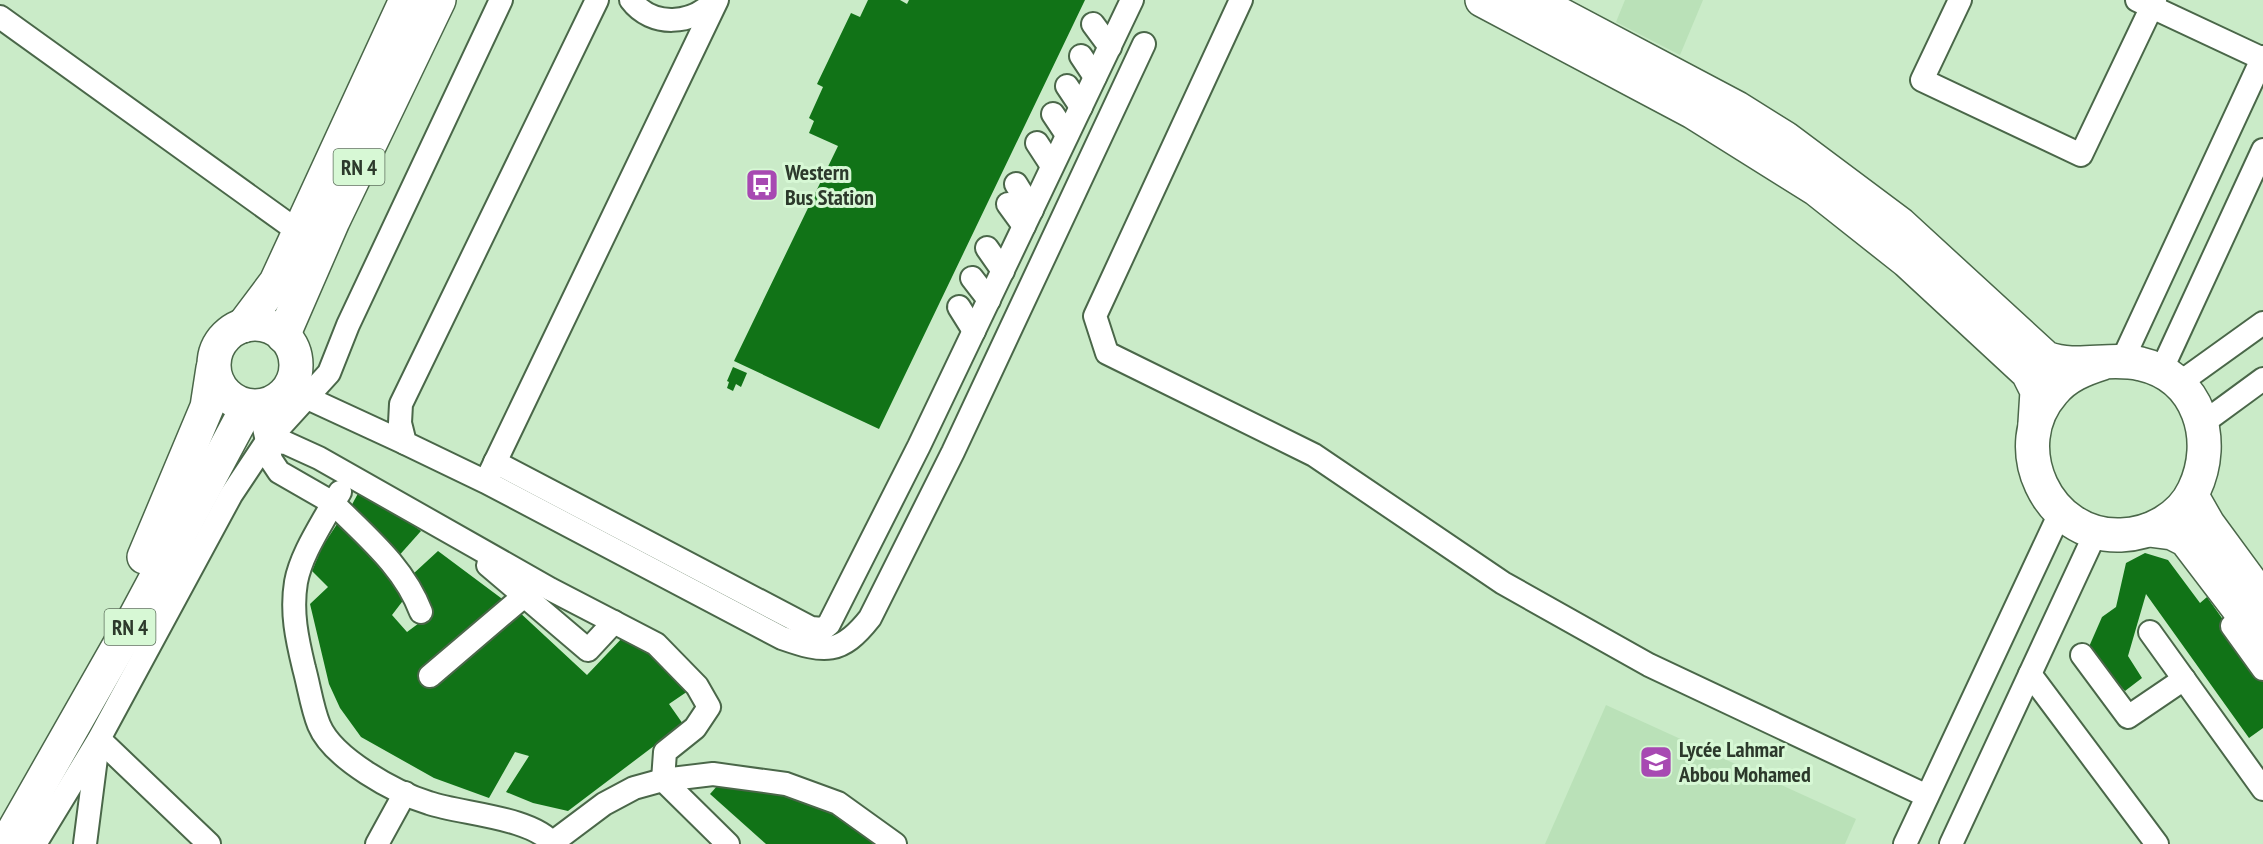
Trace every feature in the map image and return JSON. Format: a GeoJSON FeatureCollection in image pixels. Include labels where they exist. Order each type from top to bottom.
{"type":"FeatureCollection","features":[{"type":"Feature","properties":{"kind":"highway","name":"RN 4"},"geometry":{"type":"LineString","coordinates":[[243,326],[276,282],[406,0]]}},
{"type":"Feature","properties":{"kind":"highway","name":"RN 4"},"geometry":{"type":"LineString","coordinates":[[283,336],[333,220],[439,0]]}},
{"type":"Feature","properties":{"kind":"highway"},"geometry":{"type":"LineString","coordinates":[[1482,0],[1693,112],[1775,162],[1852,217],[1906,261],[2031,377],[2038,400],[2032,450],[2035,473],[2045,495],[2060,513],[2077,525],[2096,532],[2114,535],[2149,530],[2172,533],[2186,540],[2263,641]]}},
{"type":"Feature","properties":{"kind":"highway"},"geometry":{"type":"LineString","coordinates":[[1533,0],[1737,108],[1794,144],[1900,224],[2046,358],[2059,363],[2142,364],[2169,378],[2193,402],[2203,423],[2206,448],[2203,473],[2192,496],[2180,510],[2149,530]]}},
{"type":"Feature","properties":{"kind":"highway"},"geometry":{"type":"LineString","coordinates":[[264,325],[283,336],[295,356],[294,379],[298,394],[254,406],[235,401],[224,393],[216,381],[213,368],[215,354],[221,342],[230,332],[243,326],[264,325]]}},
{"type":"Feature","properties":{"kind":"highway"},"geometry":{"type":"LineString","coordinates":[[2034,427],[2052,392],[2067,378],[2084,369],[2112,362]]}},
{"type":"Feature","properties":{"kind":"highway","name":"RN 4"},"geometry":{"type":"LineString","coordinates":[[0,818],[100,640],[149,547],[207,407],[213,368]]}},
{"type":"Feature","properties":{"kind":"highway","name":"RN 4"},"geometry":{"type":"LineString","coordinates":[[6,844],[254,406]]}},
{"type":"Feature","properties":{"kind":"highway"},"geometry":{"type":"LineString","coordinates":[[2192,496],[2208,524],[2263,599]]}},
{"type":"Feature","properties":{"kind":"street"},"geometry":{"type":"LineString","coordinates":[[35,844],[99,739],[231,495],[298,394],[328,373],[501,0]]}},
{"type":"Feature","properties":{"kind":"street"},"geometry":{"type":"LineString","coordinates":[[405,443],[400,423],[401,404],[597,0]]}},
{"type":"Feature","properties":{"kind":"street"},"geometry":{"type":"LineString","coordinates":[[631,0],[652,17],[671,21],[690,18],[707,9],[716,0]]}},
{"type":"Feature","properties":{"kind":"street"},"geometry":{"type":"LineString","coordinates":[[490,472],[716,0]]}},
{"type":"Feature","properties":{"kind":"street"},"geometry":{"type":"LineString","coordinates":[[298,394],[405,443],[490,472],[811,628],[823,629],[830,624],[1035,177],[1132,0]]}},
{"type":"Feature","properties":{"kind":"street"},"geometry":{"type":"LineString","coordinates":[[1241,0],[1095,316],[1107,353],[1314,455],[1503,583],[1649,664],[1927,796]]}},
{"type":"Feature","properties":{"kind":"street"},"geometry":{"type":"LineString","coordinates":[[1960,0],[1922,80],[2081,155],[2148,2],[2263,58],[2112,362]]}},
{"type":"Feature","properties":{"kind":"street"},"geometry":{"type":"LineString","coordinates":[[0,17],[299,232]]}},
{"type":"Feature","properties":{"kind":"street"},"geometry":{"type":"LineString","coordinates":[[490,472],[782,638],[827,648],[842,646],[858,634],[870,618],[953,452],[1144,44]]}},
{"type":"Feature","properties":{"kind":"street"},"geometry":{"type":"LineString","coordinates":[[2169,378],[2263,150]]}},
{"type":"Feature","properties":{"kind":"street"},"geometry":{"type":"LineString","coordinates":[[2169,378],[2263,323]]}},
{"type":"Feature","properties":{"kind":"street"},"geometry":{"type":"LineString","coordinates":[[2203,423],[2263,379]]}},
{"type":"Feature","properties":{"kind":"street"},"geometry":{"type":"LineString","coordinates":[[254,406],[267,441],[271,460],[279,472],[333,503],[394,564],[413,590],[421,612]]}},
{"type":"Feature","properties":{"kind":"street"},"geometry":{"type":"LineString","coordinates":[[267,441],[286,443],[656,644],[697,686],[709,707],[695,728],[665,752],[663,780],[728,844]]}},
{"type":"Feature","properties":{"kind":"street"},"geometry":{"type":"LineString","coordinates":[[350,477],[333,503],[310,547],[297,581],[294,627],[320,727],[339,750],[363,770],[428,803],[528,827],[546,836],[553,844],[604,804],[634,788],[663,780],[713,774],[786,784],[838,803],[895,844]]}},
{"type":"Feature","properties":{"kind":"street"},"geometry":{"type":"LineString","coordinates":[[1905,844],[2060,513]]}},
{"type":"Feature","properties":{"kind":"street"},"geometry":{"type":"LineString","coordinates":[[443,527],[588,650],[614,622]]}},
{"type":"Feature","properties":{"kind":"street"},"geometry":{"type":"LineString","coordinates":[[1951,844],[2096,532]]}},
{"type":"Feature","properties":{"kind":"street"},"geometry":{"type":"LineString","coordinates":[[2180,554],[2263,669]]}},
{"type":"Feature","properties":{"kind":"street"},"geometry":{"type":"LineString","coordinates":[[430,676],[524,596]]}},
{"type":"Feature","properties":{"kind":"street"},"geometry":{"type":"LineString","coordinates":[[2150,632],[2260,780]]}},
{"type":"Feature","properties":{"kind":"street"},"geometry":{"type":"LineString","coordinates":[[2082,655],[2128,717],[2184,679]]}},
{"type":"Feature","properties":{"kind":"street"},"geometry":{"type":"LineString","coordinates":[[2030,674],[2157,844]]}},
{"type":"Feature","properties":{"kind":"street"},"geometry":{"type":"LineString","coordinates":[[85,844],[99,739]]}},
{"type":"Feature","properties":{"kind":"street"},"geometry":{"type":"LineString","coordinates":[[99,739],[209,844]]}},
{"type":"Feature","properties":{"kind":"street"},"geometry":{"type":"LineString","coordinates":[[377,844],[405,793]]}},
{"type":"Feature","properties":{"kind":"shaded area"},"geometry":{"type":"Polygon","coordinates":[[[1625,0],[1703,0],[1680,55],[1616,22],[1625,0]]]}},
{"type":"Feature","properties":{"kind":"shaded area","name":"Lycée Lahmar Abbou Mohamed"},"geometry":{"type":"Polygon","coordinates":[[[1606,705],[1856,819],[1845,844],[1545,844],[1606,705]]]}},
{"type":"Feature","properties":{"kind":"building"},"geometry":{"type":"Polygon","coordinates":[[[868,0],[900,0],[907,4],[909,0],[1085,0],[879,429],[734,361],[838,146],[809,133],[814,121],[809,118],[823,87],[817,84],[851,13],[860,17],[868,0]]]}},
{"type":"Feature","properties":{"kind":"building"},"geometry":{"type":"Polygon","coordinates":[[[733,367],[747,373],[741,387],[736,384],[733,391],[727,388],[729,382],[727,381],[733,367]]]}},
{"type":"Feature","properties":{"kind":"building"},"geometry":{"type":"Polygon","coordinates":[[[361,488],[421,531],[396,559],[349,510],[361,488]]]}},
{"type":"Feature","properties":{"kind":"building"},"geometry":{"type":"Polygon","coordinates":[[[339,521],[383,559],[405,598],[392,615],[407,632],[434,612],[413,574],[438,551],[517,610],[587,675],[625,635],[653,650],[691,689],[669,704],[683,724],[568,811],[533,803],[506,792],[529,756],[515,752],[489,798],[434,778],[361,737],[340,708],[329,684],[310,604],[328,587],[312,571],[322,547],[339,521]]]}},
{"type":"Feature","properties":{"kind":"building"},"geometry":{"type":"Polygon","coordinates":[[[2145,553],[2168,560],[2200,603],[2207,597],[2263,676],[2263,728],[2249,738],[2146,594],[2128,656],[2142,678],[2125,691],[2088,649],[2102,617],[2116,607],[2126,563],[2145,553]]]}},
{"type":"Feature","properties":{"kind":"building"},"geometry":{"type":"Polygon","coordinates":[[[718,785],[796,798],[829,811],[863,832],[877,844],[766,844],[710,794],[718,785]]]}},
{"type":"Feature","properties":{"kind":"place","name":"Western Bus Station"},"geometry":{"type":"Point","coordinates":[762,185]}},
{"type":"Feature","properties":{"kind":"place","name":"Lycée Lahmar Abbou Mohamed"},"geometry":{"type":"Point","coordinates":[1656,762]}}]}
